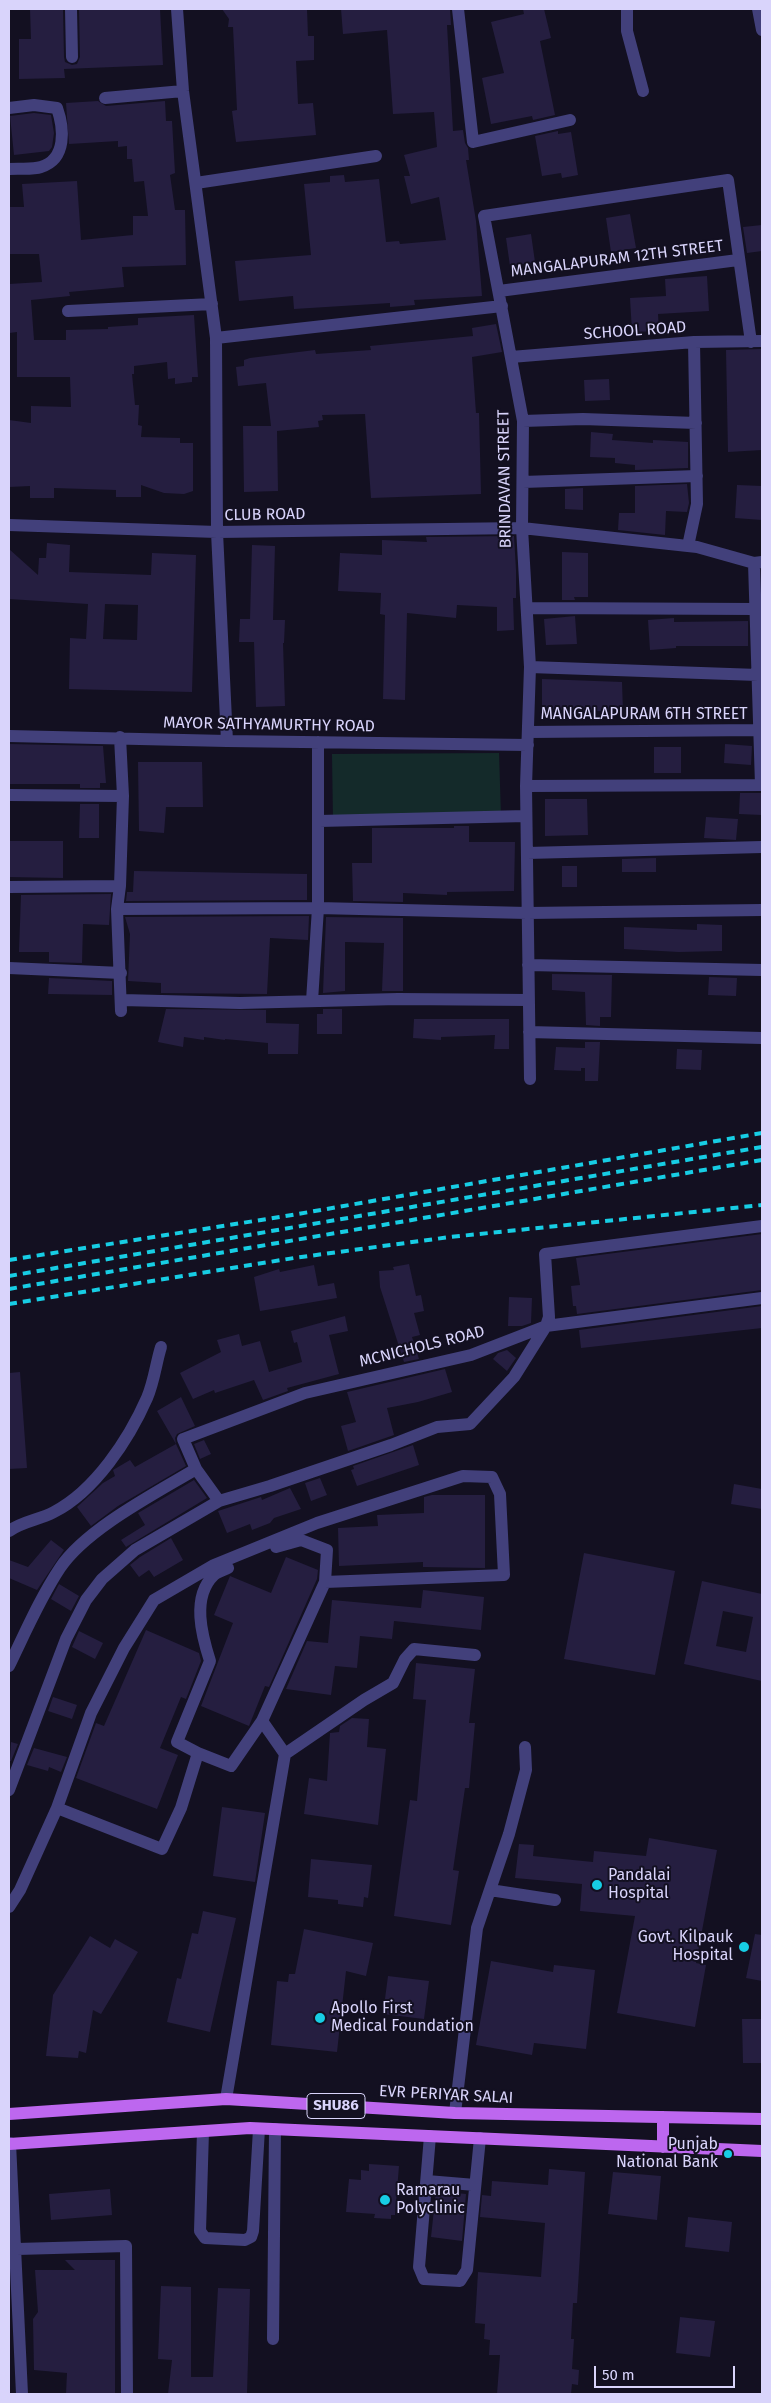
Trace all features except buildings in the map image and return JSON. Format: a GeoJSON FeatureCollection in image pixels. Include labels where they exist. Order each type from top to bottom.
{"type":"FeatureCollection","features":[{"type":"Feature","properties":{"kind":"main road","name":"EVR PERIYAR SALAI"},"geometry":{"type":"LineString","coordinates":[[9,2114],[226,2099],[455,2113],[762,2119]]}},
{"type":"Feature","properties":{"kind":"main road"},"geometry":{"type":"LineString","coordinates":[[663,2117],[663,2146]]}},
{"type":"Feature","properties":{"kind":"main road","name":"SHU86"},"geometry":{"type":"LineString","coordinates":[[10,2143],[203,2131],[274,2129],[762,2151]]}},
{"type":"Feature","properties":{"kind":"street"},"geometry":{"type":"LineString","coordinates":[[71,9],[72,57]]}},
{"type":"Feature","properties":{"kind":"street"},"geometry":{"type":"LineString","coordinates":[[177,9],[183,90],[216,338],[217,532],[227,742]]}},
{"type":"Feature","properties":{"kind":"street"},"geometry":{"type":"LineString","coordinates":[[458,9],[473,142],[570,120]]}},
{"type":"Feature","properties":{"kind":"street"},"geometry":{"type":"LineString","coordinates":[[628,9],[627,32],[643,91]]}},
{"type":"Feature","properties":{"kind":"street"},"geometry":{"type":"LineString","coordinates":[[758,9],[762,30]]}},
{"type":"Feature","properties":{"kind":"street"},"geometry":{"type":"LineString","coordinates":[[105,98],[183,90]]}},
{"type":"Feature","properties":{"kind":"street"},"geometry":{"type":"LineString","coordinates":[[9,108],[34,105],[57,108],[60,118],[62,146],[55,157],[42,166],[9,169]]}},
{"type":"Feature","properties":{"kind":"street"},"geometry":{"type":"LineString","coordinates":[[196,183],[376,156]]}},
{"type":"Feature","properties":{"kind":"street","name":"BRINDAVAN STREET"},"geometry":{"type":"LineString","coordinates":[[530,1079],[526,786],[530,667],[522,528],[524,421],[484,216],[728,180],[738,260]]}},
{"type":"Feature","properties":{"kind":"street"},"geometry":{"type":"LineString","coordinates":[[738,260],[757,341]]}},
{"type":"Feature","properties":{"kind":"street","name":"MANGALAPURAM 12TH STREET"},"geometry":{"type":"LineString","coordinates":[[499,291],[738,260]]}},
{"type":"Feature","properties":{"kind":"street"},"geometry":{"type":"LineString","coordinates":[[68,311],[212,304]]}},
{"type":"Feature","properties":{"kind":"street"},"geometry":{"type":"LineString","coordinates":[[216,338],[502,306]]}},
{"type":"Feature","properties":{"kind":"street","name":"SCHOOL ROAD"},"geometry":{"type":"LineString","coordinates":[[511,357],[694,342],[757,341]]}},
{"type":"Feature","properties":{"kind":"street"},"geometry":{"type":"LineString","coordinates":[[688,546],[697,504],[694,342]]}},
{"type":"Feature","properties":{"kind":"street"},"geometry":{"type":"LineString","coordinates":[[524,421],[584,419],[696,423]]}},
{"type":"Feature","properties":{"kind":"street"},"geometry":{"type":"LineString","coordinates":[[523,482],[697,476]]}},
{"type":"Feature","properties":{"kind":"street","name":"CLUB ROAD"},"geometry":{"type":"LineString","coordinates":[[9,525],[217,532],[522,528],[688,546],[758,562]]}},
{"type":"Feature","properties":{"kind":"street"},"geometry":{"type":"LineString","coordinates":[[526,786],[762,785],[758,730],[756,609],[758,562]]}},
{"type":"Feature","properties":{"kind":"street"},"geometry":{"type":"LineString","coordinates":[[527,608],[756,609]]}},
{"type":"Feature","properties":{"kind":"street"},"geometry":{"type":"LineString","coordinates":[[530,667],[758,675]]}},
{"type":"Feature","properties":{"kind":"street","name":"MANGALAPURAM 6TH STREET"},"geometry":{"type":"LineString","coordinates":[[529,732],[758,730]]}},
{"type":"Feature","properties":{"kind":"street","name":"MAYOR SATHYAMURTHY ROAD"},"geometry":{"type":"LineString","coordinates":[[9,736],[120,737],[227,742],[528,745]]}},
{"type":"Feature","properties":{"kind":"street"},"geometry":{"type":"LineString","coordinates":[[120,737],[124,796],[120,886],[117,909],[121,1006],[312,1001],[528,1000]]}},
{"type":"Feature","properties":{"kind":"street"},"geometry":{"type":"LineString","coordinates":[[312,1001],[318,908],[318,742]]}},
{"type":"Feature","properties":{"kind":"street"},"geometry":{"type":"LineString","coordinates":[[9,795],[124,796]]}},
{"type":"Feature","properties":{"kind":"street"},"geometry":{"type":"LineString","coordinates":[[319,821],[526,816]]}},
{"type":"Feature","properties":{"kind":"street"},"geometry":{"type":"LineString","coordinates":[[527,853],[762,847]]}},
{"type":"Feature","properties":{"kind":"street"},"geometry":{"type":"LineString","coordinates":[[9,887],[120,886]]}},
{"type":"Feature","properties":{"kind":"street"},"geometry":{"type":"LineString","coordinates":[[117,909],[318,908],[527,912],[762,910]]}},
{"type":"Feature","properties":{"kind":"street"},"geometry":{"type":"LineString","coordinates":[[528,964],[762,970]]}},
{"type":"Feature","properties":{"kind":"street"},"geometry":{"type":"LineString","coordinates":[[9,968],[121,973]]}},
{"type":"Feature","properties":{"kind":"street"},"geometry":{"type":"LineString","coordinates":[[528,1032],[762,1038]]}},
{"type":"Feature","properties":{"kind":"street"},"geometry":{"type":"LineString","coordinates":[[9,1790],[66,1639],[86,1600],[102,1578],[136,1550],[220,1501],[363,1455],[437,1427],[470,1424],[514,1377],[546,1326],[549,1318],[545,1254],[762,1226]]}},
{"type":"Feature","properties":{"kind":"street"},"geometry":{"type":"LineString","coordinates":[[546,1326],[762,1298]]}},
{"type":"Feature","properties":{"kind":"street","name":"MCNICHOLS ROAD"},"geometry":{"type":"LineString","coordinates":[[220,1501],[196,1469],[183,1438],[304,1393],[471,1355],[546,1326]]}},
{"type":"Feature","properties":{"kind":"street"},"geometry":{"type":"LineString","coordinates":[[9,1531],[20,1523],[54,1513],[84,1493],[118,1450],[147,1398],[161,1346]]}},
{"type":"Feature","properties":{"kind":"street"},"geometry":{"type":"LineString","coordinates":[[9,1666],[61,1566],[83,1544],[120,1514],[196,1469]]}},
{"type":"Feature","properties":{"kind":"street"},"geometry":{"type":"LineString","coordinates":[[9,1907],[20,1890],[57,1808],[91,1712],[124,1648],[154,1600],[214,1565],[317,1523],[463,1476],[492,1477],[500,1494],[504,1575],[325,1582]]}},
{"type":"Feature","properties":{"kind":"street"},"geometry":{"type":"LineString","coordinates":[[301,1540],[328,1550],[325,1582],[262,1721],[231,1766],[198,1753],[177,1742],[210,1661],[200,1632],[202,1593],[214,1574],[268,1549],[301,1540]]}},
{"type":"Feature","properties":{"kind":"street"},"geometry":{"type":"LineString","coordinates":[[226,2099],[286,1754],[364,1700],[393,1683],[405,1659],[414,1649],[476,1655]]}},
{"type":"Feature","properties":{"kind":"street"},"geometry":{"type":"LineString","coordinates":[[262,1721],[286,1754]]}},
{"type":"Feature","properties":{"kind":"street"},"geometry":{"type":"LineString","coordinates":[[455,2113],[478,1928],[509,1834],[526,1770],[525,1747]]}},
{"type":"Feature","properties":{"kind":"street"},"geometry":{"type":"LineString","coordinates":[[57,1808],[162,1850],[181,1808],[198,1753]]}},
{"type":"Feature","properties":{"kind":"street"},"geometry":{"type":"LineString","coordinates":[[490,1890],[555,1900]]}},
{"type":"Feature","properties":{"kind":"street"},"geometry":{"type":"LineString","coordinates":[[203,2131],[200,2231],[205,2238],[245,2240],[252,2236],[253,2231],[259,2129]]}},
{"type":"Feature","properties":{"kind":"street"},"geometry":{"type":"LineString","coordinates":[[273,2339],[274,2129]]}},
{"type":"Feature","properties":{"kind":"street"},"geometry":{"type":"LineString","coordinates":[[430,2136],[419,2267],[424,2278],[460,2281],[467,2270],[480,2138]]}},
{"type":"Feature","properties":{"kind":"street"},"geometry":{"type":"LineString","coordinates":[[10,2143],[17,2249],[22,2394]]}},
{"type":"Feature","properties":{"kind":"street"},"geometry":{"type":"LineString","coordinates":[[427,2181],[475,2185]]}},
{"type":"Feature","properties":{"kind":"street"},"geometry":{"type":"LineString","coordinates":[[17,2249],[126,2246],[127,2394]]}},
{"type":"Feature","properties":{"kind":"green space"},"geometry":{"type":"Polygon","coordinates":[[[499,753],[501,817],[333,820],[332,754],[499,753]]]}},
{"type":"Feature","properties":{"kind":"railway"},"geometry":{"type":"LineString","coordinates":[[9,1260],[292,1215],[762,1133]]}},
{"type":"Feature","properties":{"kind":"railway"},"geometry":{"type":"LineString","coordinates":[[9,1276],[762,1147]]}},
{"type":"Feature","properties":{"kind":"railway"},"geometry":{"type":"LineString","coordinates":[[9,1289],[762,1160]]}},
{"type":"Feature","properties":{"kind":"railway"},"geometry":{"type":"LineString","coordinates":[[9,1304],[294,1258],[450,1237],[762,1205]]}},
{"type":"Feature","properties":{"kind":"place","name":"Pandalai Hospital"},"geometry":{"type":"Point","coordinates":[597,1885]}},
{"type":"Feature","properties":{"kind":"place","name":"Govt. Kilpauk Hospital"},"geometry":{"type":"Point","coordinates":[744,1947]}},
{"type":"Feature","properties":{"kind":"place","name":"Apollo First Medical Foundation"},"geometry":{"type":"Point","coordinates":[320,2018]}},
{"type":"Feature","properties":{"kind":"place","name":"Punjab National Bank"},"geometry":{"type":"Point","coordinates":[728,2154]}},
{"type":"Feature","properties":{"kind":"place","name":"Ramarau Polyclinic"},"geometry":{"type":"Point","coordinates":[385,2200]}}]}
